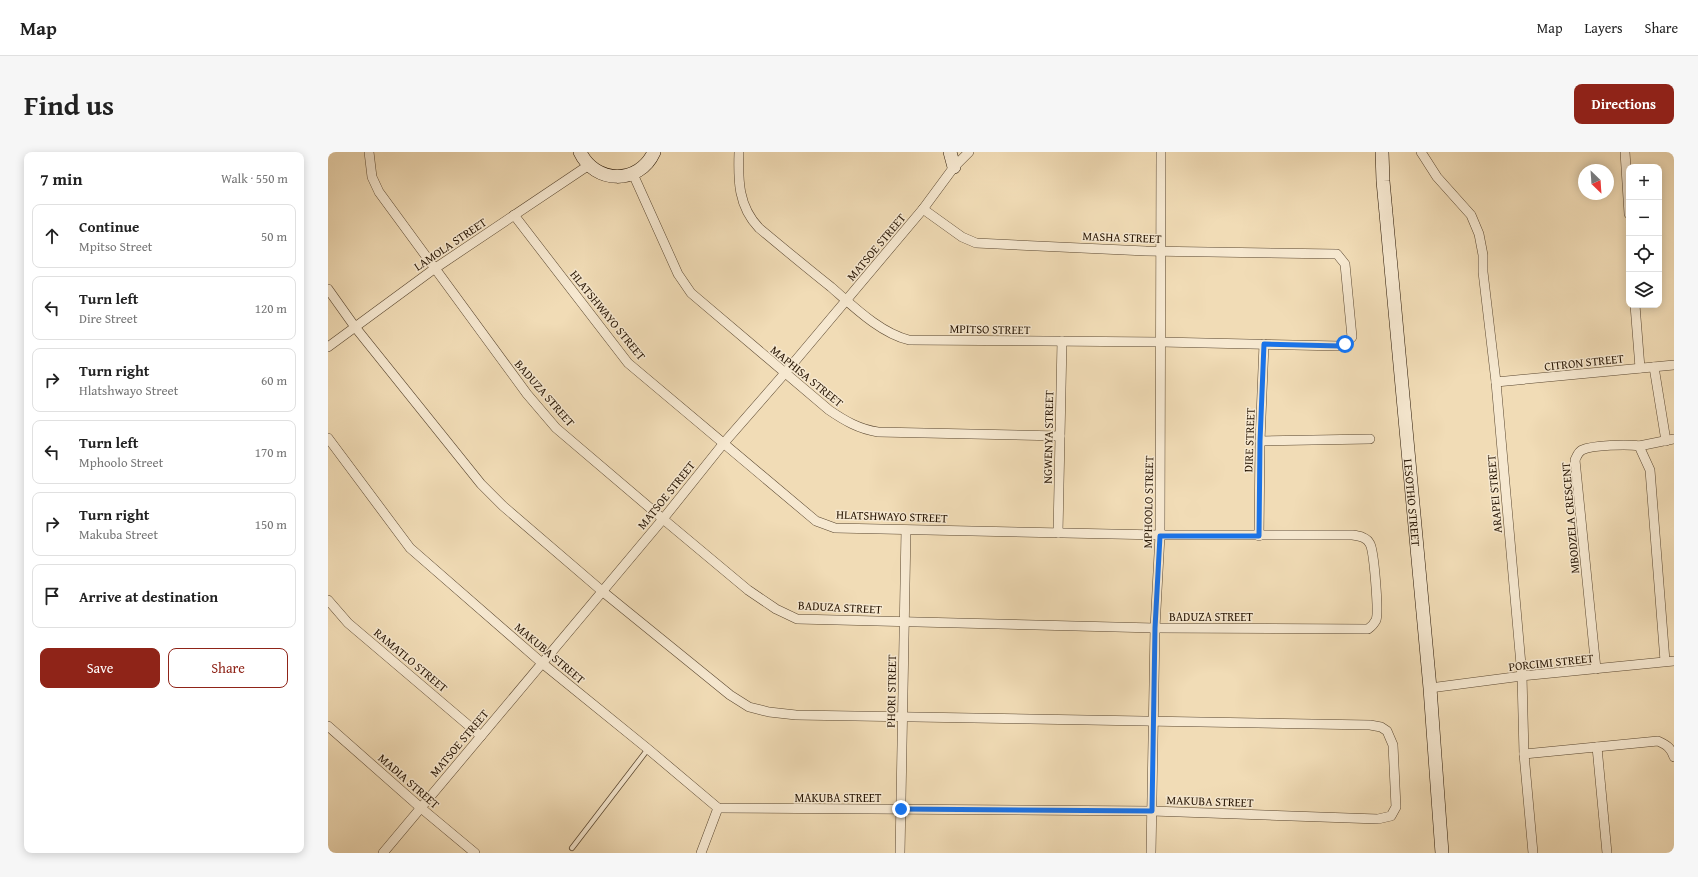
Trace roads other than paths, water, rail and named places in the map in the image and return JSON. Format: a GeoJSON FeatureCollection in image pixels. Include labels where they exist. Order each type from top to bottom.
{"type":"FeatureCollection","features":[{"type":"Feature","properties":{"kind":"street","name":"BADUZA STREET"},"geometry":{"type":"LineString","coordinates":[[369,152],[371,172],[376,188],[527,394],[556,428],[748,590],[776,609],[797,619],[1155,628],[1368,629],[1376,620],[1378,611],[1374,560],[1370,544],[1361,536],[1352,535]]}},
{"type":"Feature","properties":{"kind":"street"},"geometry":{"type":"LineString","coordinates":[[580,152],[588,165],[599,173],[608,176],[620,177],[633,174],[646,165],[654,152]]}},
{"type":"Feature","properties":{"kind":"street","name":"MPITSO STREET"},"geometry":{"type":"LineString","coordinates":[[739,152],[739,188],[744,206],[752,220],[759,228],[846,300],[887,332],[896,337],[910,340],[1161,342],[1340,346]]}},
{"type":"Feature","properties":{"kind":"street"},"geometry":{"type":"LineString","coordinates":[[950,152],[954,167]]}},
{"type":"Feature","properties":{"kind":"street","name":"MATSOE STREET"},"geometry":{"type":"LineString","coordinates":[[383,853],[663,519],[723,444],[785,374],[923,209],[954,167],[969,152]]}},
{"type":"Feature","properties":{"kind":"street","name":"MPHOOLO STREET"},"geometry":{"type":"LineString","coordinates":[[1151,853],[1155,628],[1160,536],[1161,152]]}},
{"type":"Feature","properties":{"kind":"street","name":"LESOTHO STREET"},"geometry":{"type":"LineString","coordinates":[[1382,152],[1383,181],[1430,688],[1442,853]]}},
{"type":"Feature","properties":{"kind":"street","name":"ARAPEI STREET"},"geometry":{"type":"LineString","coordinates":[[1421,152],[1437,177],[1471,215],[1479,234],[1483,255],[1483,272],[1496,382],[1522,676],[1524,754],[1533,853]]}},
{"type":"Feature","properties":{"kind":"street"},"geometry":{"type":"LineString","coordinates":[[1625,152],[1628,200]]}},
{"type":"Feature","properties":{"kind":"street","name":"LAMOLA STREET"},"geometry":{"type":"LineString","coordinates":[[328,347],[434,268],[588,165]]}},
{"type":"Feature","properties":{"kind":"street","name":"MAPHISA STREET"},"geometry":{"type":"LineString","coordinates":[[633,174],[678,274],[687,289],[695,298],[785,374],[829,410],[845,421],[862,430],[878,432],[1060,436]]}},
{"type":"Feature","properties":{"kind":"street","name":"MASHA STREET"},"geometry":{"type":"LineString","coordinates":[[923,209],[962,237],[976,243],[1160,251],[1337,254],[1342,258],[1345,264],[1352,337],[1345,344],[1340,346]]}},
{"type":"Feature","properties":{"kind":"street","name":"HLATSHWAYO STREET"},"geometry":{"type":"LineString","coordinates":[[514,215],[628,363],[816,522],[836,528],[906,530],[1160,536],[1352,535]]}},
{"type":"Feature","properties":{"kind":"street"},"geometry":{"type":"LineString","coordinates":[[328,289],[355,327],[481,484],[503,506],[602,591],[730,695],[749,707],[769,712],[796,715],[1153,722]]}},
{"type":"Feature","properties":{"kind":"street"},"geometry":{"type":"LineString","coordinates":[[1635,308],[1640,368]]}},
{"type":"Feature","properties":{"kind":"street","name":"NGWENYA STREET"},"geometry":{"type":"LineString","coordinates":[[1058,533],[1062,341]]}},
{"type":"Feature","properties":{"kind":"street","name":"DIRE STREET"},"geometry":{"type":"LineString","coordinates":[[1259,536],[1260,441],[1264,344]]}},
{"type":"Feature","properties":{"kind":"street","name":"CITRON STREET"},"geometry":{"type":"LineString","coordinates":[[1496,382],[1674,365]]}},
{"type":"Feature","properties":{"kind":"street"},"geometry":{"type":"LineString","coordinates":[[1654,367],[1670,440]]}},
{"type":"Feature","properties":{"kind":"street","name":"MAKUBA STREET"},"geometry":{"type":"LineString","coordinates":[[328,438],[410,548],[542,663],[648,748],[718,808],[1152,811],[1378,819],[1390,816],[1396,807],[1393,745],[1387,731],[1381,727],[1370,725],[1153,722]]}},
{"type":"Feature","properties":{"kind":"street"},"geometry":{"type":"LineString","coordinates":[[1260,441],[1370,439]]}},
{"type":"Feature","properties":{"kind":"street","name":"MBODZELA CRESCENT"},"geometry":{"type":"LineString","coordinates":[[1596,669],[1575,460],[1582,450],[1589,448],[1623,445],[1639,446],[1670,440]]}},
{"type":"Feature","properties":{"kind":"street"},"geometry":{"type":"LineString","coordinates":[[1639,446],[1650,470],[1670,661]]}},
{"type":"Feature","properties":{"kind":"street","name":"PHORI STREET"},"geometry":{"type":"LineString","coordinates":[[900,853],[906,530]]}},
{"type":"Feature","properties":{"kind":"street","name":"RAMATLO STREET"},"geometry":{"type":"LineString","coordinates":[[328,600],[348,623],[481,736]]}},
{"type":"Feature","properties":{"kind":"street","name":"PORCIMI STREET"},"geometry":{"type":"LineString","coordinates":[[1430,688],[1522,676],[1670,661]]}},
{"type":"Feature","properties":{"kind":"street","name":"MADIA STREET"},"geometry":{"type":"LineString","coordinates":[[328,726],[421,808],[475,853]]}},
{"type":"Feature","properties":{"kind":"street"},"geometry":{"type":"LineString","coordinates":[[1524,754],[1658,741],[1671,749],[1674,757]]}},
{"type":"Feature","properties":{"kind":"street"},"geometry":{"type":"LineString","coordinates":[[1597,747],[1607,853]]}},
{"type":"Feature","properties":{"kind":"street"},"geometry":{"type":"LineString","coordinates":[[701,853],[718,808]]}},
{"type":"Feature","properties":{"kind":"lane"},"geometry":{"type":"LineString","coordinates":[[572,848],[648,748]]}}]}
